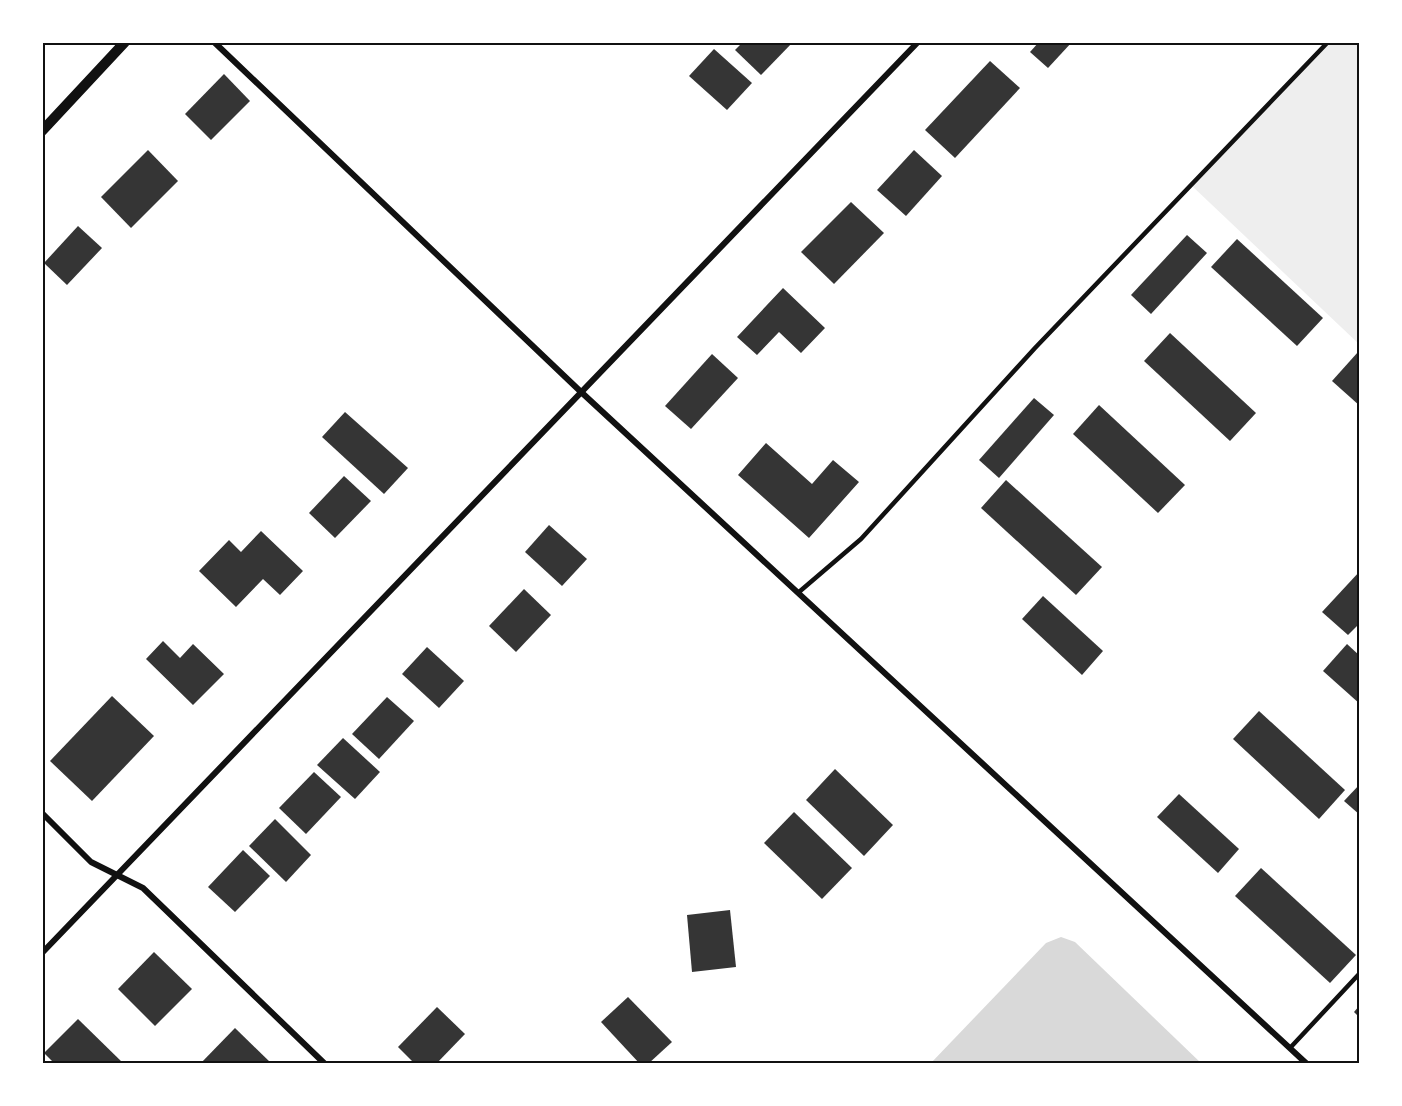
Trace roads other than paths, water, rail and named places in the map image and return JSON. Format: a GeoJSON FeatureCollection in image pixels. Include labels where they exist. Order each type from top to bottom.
{"type":"FeatureCollection","features":[{"type":"Feature","properties":{"kind":"street"},"geometry":{"type":"LineString","coordinates":[[42,131],[125,42]]}},
{"type":"Feature","properties":{"kind":"street"},"geometry":{"type":"LineString","coordinates":[[214,42],[580,391],[800,592],[1010,791],[1307,1064]]}},
{"type":"Feature","properties":{"kind":"street"},"geometry":{"type":"LineString","coordinates":[[42,953],[918,42]]}},
{"type":"Feature","properties":{"kind":"street"},"geometry":{"type":"LineString","coordinates":[[42,813],[92,862],[143,888],[325,1064]]}},
{"type":"Feature","properties":{"kind":"lane"},"geometry":{"type":"LineString","coordinates":[[800,592],[861,539],[1035,348],[1328,42]]}},
{"type":"Feature","properties":{"kind":"lane"},"geometry":{"type":"LineString","coordinates":[[1290,1048],[1360,973]]}}]}
